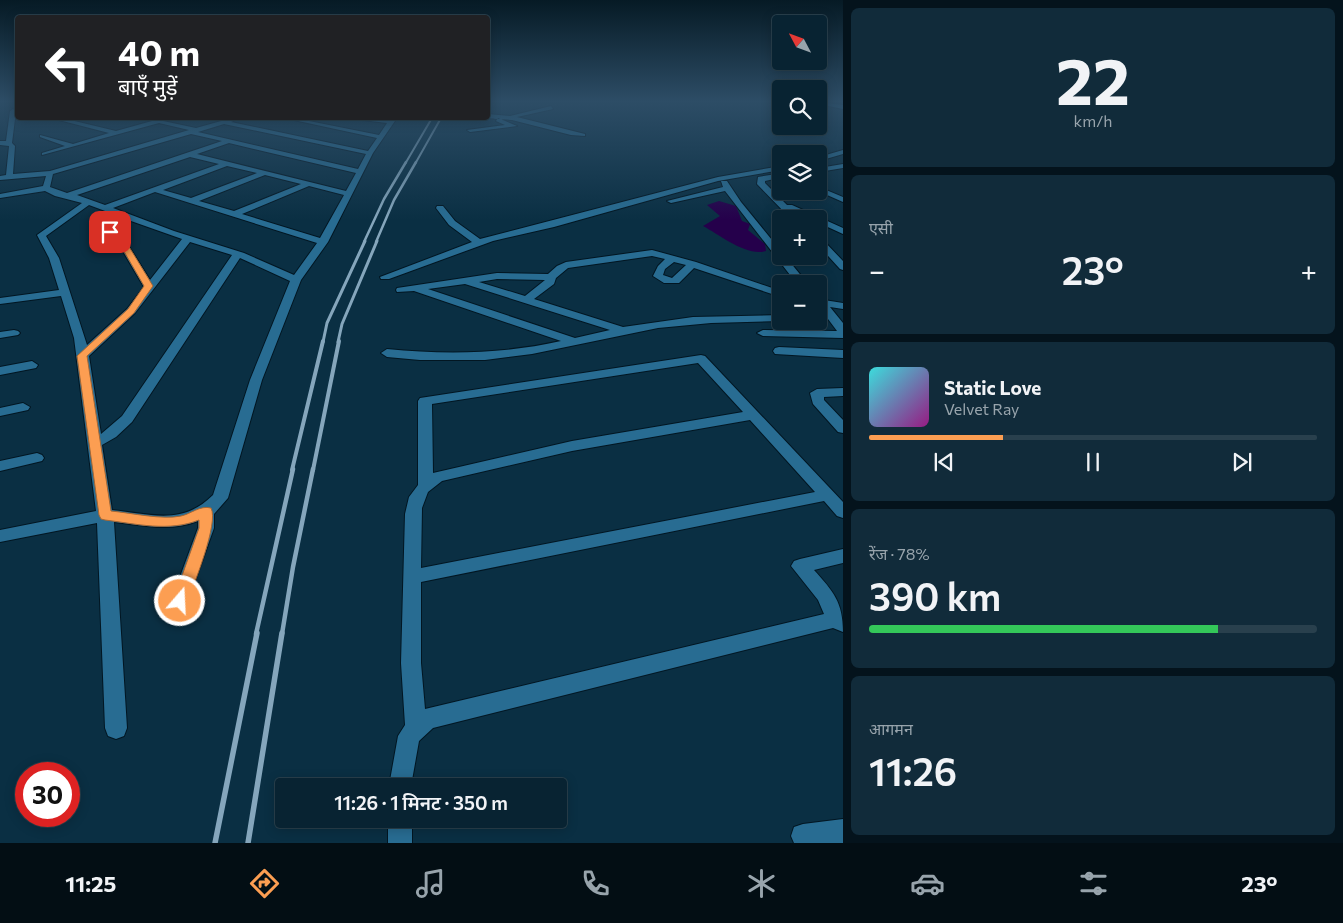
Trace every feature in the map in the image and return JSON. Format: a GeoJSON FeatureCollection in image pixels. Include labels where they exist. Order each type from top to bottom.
{"type":"FeatureCollection","features":[{"type":"Feature","properties":{"kind":"street"},"geometry":{"type":"LineString","coordinates":[[59,141],[73,146]]}},
{"type":"Feature","properties":{"kind":"street"},"geometry":{"type":"LineString","coordinates":[[44,154],[89,141]]}},
{"type":"Feature","properties":{"kind":"street"},"geometry":{"type":"LineString","coordinates":[[0,178],[50,173],[159,141]]}},
{"type":"Feature","properties":{"kind":"street"},"geometry":{"type":"LineString","coordinates":[[67,196],[227,141]]}},
{"type":"Feature","properties":{"kind":"street"},"geometry":{"type":"LineString","coordinates":[[229,141],[360,172]]}},
{"type":"Feature","properties":{"kind":"street"},"geometry":{"type":"LineString","coordinates":[[315,141],[370,153]]}},
{"type":"Feature","properties":{"kind":"street"},"geometry":{"type":"LineString","coordinates":[[0,536],[105,515],[164,522],[182,521],[206,512],[220,498],[256,380],[296,280],[323,242],[377,141]]}},
{"type":"Feature","properties":{"kind":"street"},"geometry":{"type":"LineString","coordinates":[[0,143],[8,143],[12,146],[9,161],[9,177]]}},
{"type":"Feature","properties":{"kind":"street"},"geometry":{"type":"LineString","coordinates":[[827,157],[843,152]]}},
{"type":"Feature","properties":{"kind":"street"},"geometry":{"type":"LineString","coordinates":[[190,154],[350,194]]}},
{"type":"Feature","properties":{"kind":"street"},"geometry":{"type":"LineString","coordinates":[[103,209],[228,163]]}},
{"type":"Feature","properties":{"kind":"street"},"geometry":{"type":"LineString","coordinates":[[827,169],[843,166]]}},
{"type":"Feature","properties":{"kind":"street"},"geometry":{"type":"LineString","coordinates":[[831,168],[843,173]]}},
{"type":"Feature","properties":{"kind":"street"},"geometry":{"type":"LineString","coordinates":[[385,277],[479,243],[718,179],[772,170]]}},
{"type":"Feature","properties":{"kind":"street"},"geometry":{"type":"LineString","coordinates":[[46,188],[50,173]]}},
{"type":"Feature","properties":{"kind":"street"},"geometry":{"type":"LineString","coordinates":[[192,201],[264,173]]}},
{"type":"Feature","properties":{"kind":"street"},"geometry":{"type":"LineString","coordinates":[[772,177],[761,179],[761,184],[772,194]]}},
{"type":"Feature","properties":{"kind":"street"},"geometry":{"type":"LineString","coordinates":[[235,214],[308,184]]}},
{"type":"Feature","properties":{"kind":"street"},"geometry":{"type":"LineString","coordinates":[[671,201],[726,185],[734,198],[796,275]]}},
{"type":"Feature","properties":{"kind":"street"},"geometry":{"type":"LineString","coordinates":[[0,196],[46,188],[238,254],[296,280]]}},
{"type":"Feature","properties":{"kind":"street"},"geometry":{"type":"LineString","coordinates":[[156,190],[323,242]]}},
{"type":"Feature","properties":{"kind":"street"},"geometry":{"type":"LineString","coordinates":[[827,193],[843,200]]}},
{"type":"Feature","properties":{"kind":"street"},"geometry":{"type":"LineString","coordinates":[[0,204],[19,194]]}},
{"type":"Feature","properties":{"kind":"street"},"geometry":{"type":"LineString","coordinates":[[696,195],[705,198],[734,198]]}},
{"type":"Feature","properties":{"kind":"street"},"geometry":{"type":"LineString","coordinates":[[778,200],[788,210]]}},
{"type":"Feature","properties":{"kind":"street"},"geometry":{"type":"LineString","coordinates":[[87,203],[41,235],[54,258],[80,338],[96,443],[105,515],[116,728]]}},
{"type":"Feature","properties":{"kind":"street"},"geometry":{"type":"LineString","coordinates":[[782,204],[795,210]]}},
{"type":"Feature","properties":{"kind":"street"},"geometry":{"type":"LineString","coordinates":[[440,208],[452,223],[479,243]]}},
{"type":"Feature","properties":{"kind":"street"},"geometry":{"type":"LineString","coordinates":[[130,218],[110,232],[125,247],[149,286]]}},
{"type":"Feature","properties":{"kind":"street"},"geometry":{"type":"LineString","coordinates":[[827,224],[843,231]]}},
{"type":"Feature","properties":{"kind":"street"},"geometry":{"type":"LineString","coordinates":[[82,356],[131,311],[188,238]]}},
{"type":"Feature","properties":{"kind":"street"},"geometry":{"type":"LineString","coordinates":[[827,248],[841,261]]}},
{"type":"Feature","properties":{"kind":"street"},"geometry":{"type":"LineString","coordinates":[[526,300],[550,282],[551,277],[560,268],[652,253],[693,264],[772,291]]}},
{"type":"Feature","properties":{"kind":"street"},"geometry":{"type":"LineString","coordinates":[[96,443],[111,434],[128,419],[238,254]]}},
{"type":"Feature","properties":{"kind":"street"},"geometry":{"type":"LineString","coordinates":[[673,258],[658,272],[658,276],[662,279],[675,281],[693,264]]}},
{"type":"Feature","properties":{"kind":"street"},"geometry":{"type":"LineString","coordinates":[[400,290],[508,275],[551,277]]}},
{"type":"Feature","properties":{"kind":"street"},"geometry":{"type":"LineString","coordinates":[[463,280],[623,330]]}},
{"type":"Feature","properties":{"kind":"street"},"geometry":{"type":"LineString","coordinates":[[414,288],[574,341]]}},
{"type":"Feature","properties":{"kind":"street"},"geometry":{"type":"LineString","coordinates":[[0,301],[65,292]]}},
{"type":"Feature","properties":{"kind":"street"},"geometry":{"type":"LineString","coordinates":[[827,303],[843,306]]}},
{"type":"Feature","properties":{"kind":"street"},"geometry":{"type":"LineString","coordinates":[[827,311],[843,333]]}},
{"type":"Feature","properties":{"kind":"street"},"geometry":{"type":"LineString","coordinates":[[388,353],[442,358],[518,353],[623,330],[667,323],[772,318]]}},
{"type":"Feature","properties":{"kind":"street"},"geometry":{"type":"LineString","coordinates":[[827,318],[833,318]]}},
{"type":"Feature","properties":{"kind":"street"},"geometry":{"type":"LineString","coordinates":[[0,335],[14,333]]}},
{"type":"Feature","properties":{"kind":"street"},"geometry":{"type":"LineString","coordinates":[[762,334],[843,333]]}},
{"type":"Feature","properties":{"kind":"street"},"geometry":{"type":"LineString","coordinates":[[778,351],[843,354]]}},
{"type":"Feature","properties":{"kind":"street"},"geometry":{"type":"LineString","coordinates":[[425,484],[425,401],[701,360],[843,512]]}},
{"type":"Feature","properties":{"kind":"street"},"geometry":{"type":"LineString","coordinates":[[0,371],[32,365]]}},
{"type":"Feature","properties":{"kind":"street"},"geometry":{"type":"LineString","coordinates":[[843,392],[817,393],[818,400],[843,429]]}},
{"type":"Feature","properties":{"kind":"street"},"geometry":{"type":"LineString","coordinates":[[0,412],[23,407]]}},
{"type":"Feature","properties":{"kind":"street"},"geometry":{"type":"LineString","coordinates":[[416,729],[411,663],[412,578],[415,500],[425,484],[436,477],[572,446],[753,415]]}},
{"type":"Feature","properties":{"kind":"street"},"geometry":{"type":"LineString","coordinates":[[0,466],[37,458]]}},
{"type":"Feature","properties":{"kind":"street"},"geometry":{"type":"LineString","coordinates":[[412,578],[827,494]]}},
{"type":"Feature","properties":{"kind":"street"},"geometry":{"type":"LineString","coordinates":[[180,601],[206,528],[206,512]]}},
{"type":"Feature","properties":{"kind":"street"},"geometry":{"type":"LineString","coordinates":[[401,778],[409,736],[427,719],[839,622],[825,594],[800,566],[843,556]]}},
{"type":"Feature","properties":{"kind":"street"},"geometry":{"type":"LineString","coordinates":[[400,828],[400,843]]}},
{"type":"Feature","properties":{"kind":"street"},"geometry":{"type":"LineString","coordinates":[[803,836],[843,831]]}},
{"type":"Feature","properties":{"kind":"shaded area"},"geometry":{"type":"Polygon","coordinates":[[[719,201],[736,206],[742,221],[750,224],[748,230],[765,244],[766,251],[751,251],[742,248],[703,226],[720,216],[707,205],[719,201]]]}},
{"type":"Feature","properties":{"kind":"railway"},"geometry":{"type":"LineString","coordinates":[[405,164],[418,141]]}},
{"type":"Feature","properties":{"kind":"railway"},"geometry":{"type":"LineString","coordinates":[[415,164],[428,141]]}},
{"type":"Feature","properties":{"kind":"railway"},"geometry":{"type":"LineString","coordinates":[[364,242],[384,199],[406,162]]}},
{"type":"Feature","properties":{"kind":"railway"},"geometry":{"type":"LineString","coordinates":[[376,242],[394,200],[416,162]]}},
{"type":"Feature","properties":{"kind":"railway"},"geometry":{"type":"LineString","coordinates":[[323,342],[327,323],[365,241]]}},
{"type":"Feature","properties":{"kind":"railway"},"geometry":{"type":"LineString","coordinates":[[338,342],[342,324],[377,241]]}},
{"type":"Feature","properties":{"kind":"railway"},"geometry":{"type":"LineString","coordinates":[[292,470],[323,341]]}},
{"type":"Feature","properties":{"kind":"railway"},"geometry":{"type":"LineString","coordinates":[[313,470],[339,341]]}},
{"type":"Feature","properties":{"kind":"railway"},"geometry":{"type":"LineString","coordinates":[[256,634],[293,469]]}},
{"type":"Feature","properties":{"kind":"railway"},"geometry":{"type":"LineString","coordinates":[[282,634],[293,567],[313,469]]}},
{"type":"Feature","properties":{"kind":"railway"},"geometry":{"type":"LineString","coordinates":[[215,843],[257,633]]}},
{"type":"Feature","properties":{"kind":"railway"},"geometry":{"type":"LineString","coordinates":[[248,843],[282,633]]}},
{"type":"Feature","properties":{"kind":"route"},"geometry":{"type":"LineString","coordinates":[[110,232],[125,247],[149,286],[131,311],[82,356],[105,515],[164,522],[182,521],[206,512],[206,528],[180,601]]}}]}
